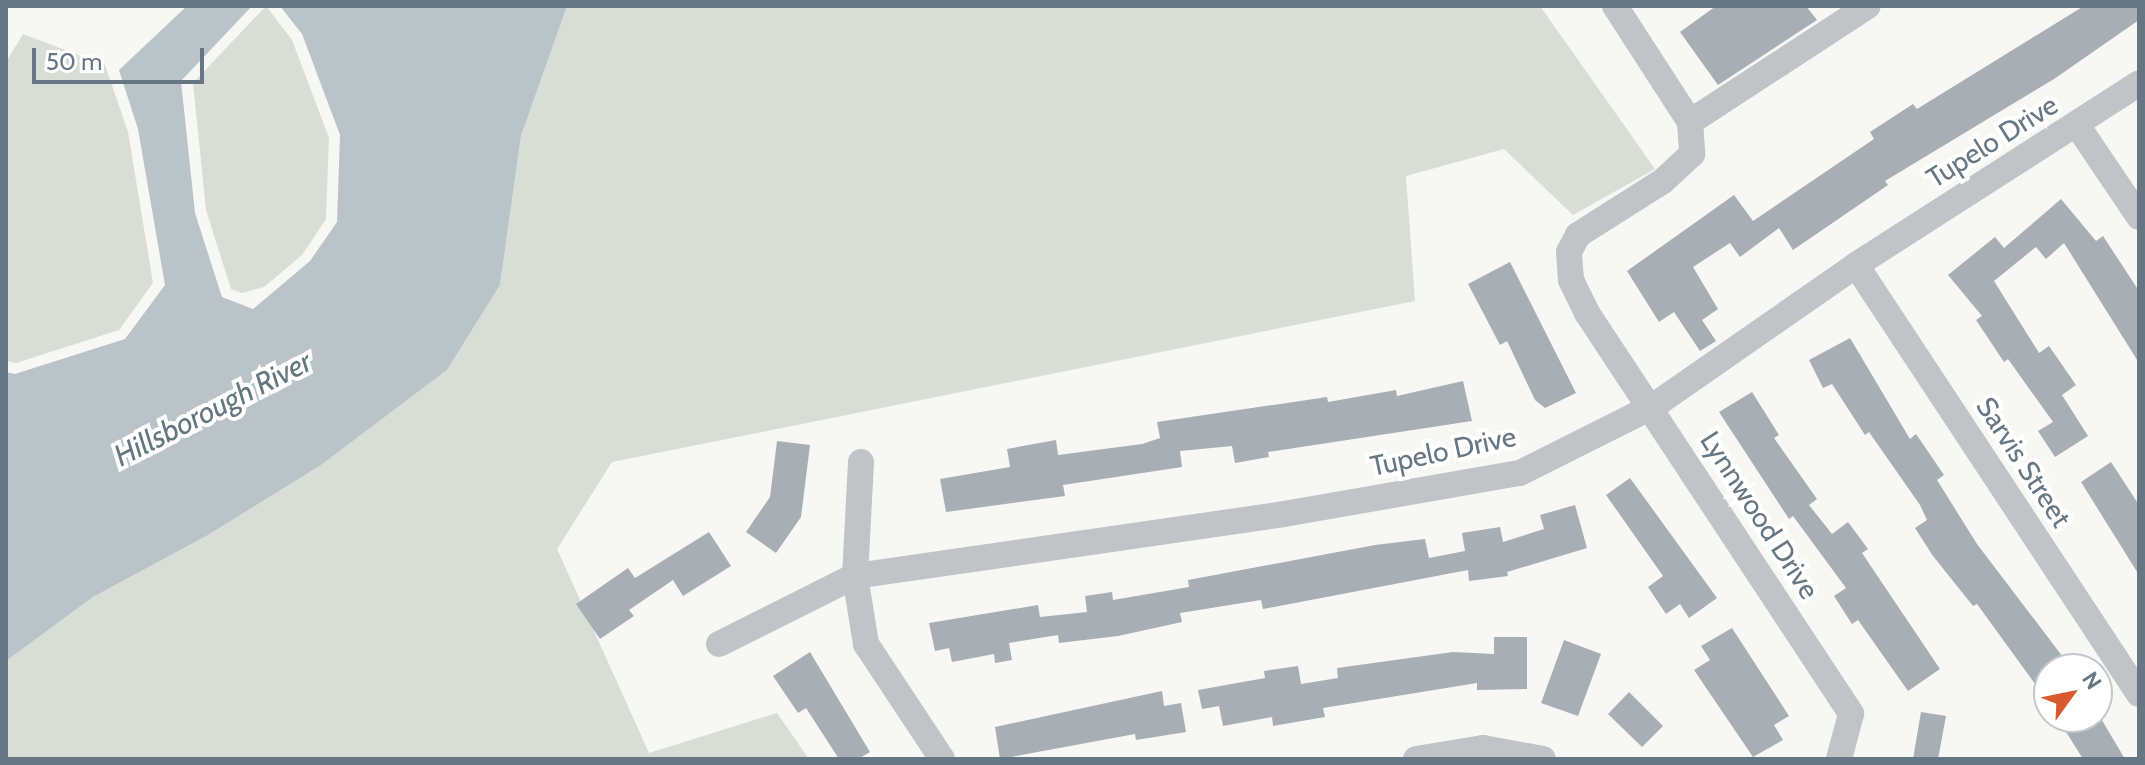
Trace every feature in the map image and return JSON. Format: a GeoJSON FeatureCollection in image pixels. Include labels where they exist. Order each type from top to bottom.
{"type":"FeatureCollection","features":[{"type":"Feature","properties":{"kind":"street"},"geometry":{"type":"LineString","coordinates":[[1615,6],[1690,122],[1868,6]]}},
{"type":"Feature","properties":{"kind":"street","name":"Tupelo Drive"},"geometry":{"type":"LineString","coordinates":[[719,644],[855,576],[1284,514],[1520,473],[1652,407],[1856,265],[2139,83]]}},
{"type":"Feature","properties":{"kind":"street","name":"Lynnwood Drive"},"geometry":{"type":"LineString","coordinates":[[1690,122],[1692,154],[1663,181],[1578,235],[1569,252],[1571,280],[1587,313],[1652,407],[1851,714],[1839,759]]}},
{"type":"Feature","properties":{"kind":"street"},"geometry":{"type":"LineString","coordinates":[[2077,125],[2139,217]]}},
{"type":"Feature","properties":{"kind":"street","name":"Sarvis Street"},"geometry":{"type":"LineString","coordinates":[[1856,265],[2139,694]]}},
{"type":"Feature","properties":{"kind":"street"},"geometry":{"type":"LineString","coordinates":[[861,462],[855,576],[866,644],[942,759]]}},
{"type":"Feature","properties":{"kind":"street"},"geometry":{"type":"LineString","coordinates":[[1416,759],[1483,748],[1543,759]]}},
{"type":"Feature","properties":{"kind":"shaded area"},"geometry":{"type":"Polygon","coordinates":[[[266,6],[292,40],[329,138],[326,219],[302,255],[264,287],[242,293],[231,289],[206,210],[193,83],[266,6]]]}},
{"type":"Feature","properties":{"kind":"shaded area"},"geometry":{"type":"Polygon","coordinates":[[[567,6],[1540,6],[1655,169],[1573,215],[1504,149],[1406,176],[1415,301],[612,462],[557,549],[649,753],[777,713],[809,759],[6,759],[6,661],[93,597],[208,535],[321,465],[447,370],[500,285],[521,136],[567,6]]]}},
{"type":"Feature","properties":{"kind":"shaded area"},"geometry":{"type":"Polygon","coordinates":[[[23,34],[105,65],[128,132],[153,283],[119,330],[16,363],[6,361],[6,62],[23,34]]]}},
{"type":"Feature","properties":{"kind":"water","name":"Hillsborough River"},"geometry":{"type":"Polygon","coordinates":[[[187,6],[252,6],[181,81],[195,213],[222,297],[253,309],[310,261],[337,222],[340,135],[302,34],[280,6],[567,6],[521,136],[500,285],[447,370],[321,465],[208,535],[93,597],[6,661],[6,372],[15,374],[125,339],[165,285],[138,129],[119,70],[187,6]]]}},
{"type":"Feature","properties":{"kind":"building"},"geometry":{"type":"Polygon","coordinates":[[[1716,6],[1806,6],[1817,20],[1718,85],[1680,32],[1716,6]]]}},
{"type":"Feature","properties":{"kind":"building"},"geometry":{"type":"Polygon","coordinates":[[[2084,6],[2139,6],[2139,20],[2054,79],[1885,181],[1888,185],[1793,250],[1779,228],[1740,257],[1730,243],[1693,267],[1718,309],[1702,320],[1716,341],[1700,351],[1674,312],[1659,322],[1627,271],[1734,195],[1753,221],[1874,139],[1870,132],[1913,104],[1917,109],[2084,6]]]}},
{"type":"Feature","properties":{"kind":"building"},"geometry":{"type":"Polygon","coordinates":[[[2061,199],[2096,241],[2103,236],[2139,291],[2139,363],[2064,243],[2046,259],[2036,247],[1994,281],[2039,353],[2049,346],[2076,385],[2062,395],[2088,436],[2055,457],[2038,431],[2053,422],[2008,359],[2004,362],[1976,320],[1982,316],[1948,275],[1995,237],[2004,248],[2061,199]]]}},
{"type":"Feature","properties":{"kind":"building"},"geometry":{"type":"Polygon","coordinates":[[[1510,262],[1576,393],[1545,408],[1535,400],[1507,341],[1500,345],[1468,284],[1510,262]]]}},
{"type":"Feature","properties":{"kind":"building"},"geometry":{"type":"Polygon","coordinates":[[[1850,338],[1910,439],[1916,434],[1944,475],[1937,480],[1977,544],[2060,653],[2033,653],[2033,681],[1977,604],[1973,606],[1933,556],[1915,528],[1927,520],[1920,505],[1869,432],[1865,435],[1832,384],[1823,388],[1809,360],[1850,338]]]}},
{"type":"Feature","properties":{"kind":"building"},"geometry":{"type":"Polygon","coordinates":[[[1463,381],[1472,421],[1268,452],[1269,457],[1235,463],[1232,446],[1180,451],[1182,467],[1063,485],[1065,496],[946,512],[940,479],[1010,467],[1007,449],[1056,440],[1058,455],[1142,444],[1160,438],[1157,422],[1327,397],[1328,402],[1396,390],[1397,396],[1463,381]]]}},
{"type":"Feature","properties":{"kind":"building"},"geometry":{"type":"Polygon","coordinates":[[[1752,392],[1779,435],[1774,438],[1817,499],[1809,505],[1832,534],[1848,522],[1868,549],[1862,553],[1940,669],[1908,691],[1858,620],[1852,624],[1834,596],[1846,588],[1793,516],[1789,519],[1719,412],[1752,392]]]}},
{"type":"Feature","properties":{"kind":"building"},"geometry":{"type":"Polygon","coordinates":[[[777,441],[810,445],[801,517],[776,553],[746,532],[770,497],[777,441]]]}},
{"type":"Feature","properties":{"kind":"building"},"geometry":{"type":"Polygon","coordinates":[[[2111,462],[2139,505],[2139,575],[2081,482],[2111,462]]]}},
{"type":"Feature","properties":{"kind":"building"},"geometry":{"type":"Polygon","coordinates":[[[1630,478],[1717,598],[1689,618],[1680,604],[1666,614],[1648,587],[1663,576],[1606,495],[1630,478]]]}},
{"type":"Feature","properties":{"kind":"building"},"geometry":{"type":"Polygon","coordinates":[[[1575,505],[1587,548],[1507,572],[1508,576],[1469,581],[1468,570],[1263,609],[1261,600],[1180,613],[1182,622],[1118,636],[1059,643],[1058,635],[1009,643],[1012,660],[995,663],[994,654],[952,662],[949,648],[935,651],[929,623],[1038,605],[1040,617],[1087,612],[1085,596],[1112,592],[1113,600],[1189,587],[1188,580],[1375,545],[1425,539],[1429,558],[1465,551],[1462,533],[1500,527],[1503,542],[1544,529],[1540,515],[1575,505]]]}},
{"type":"Feature","properties":{"kind":"building"},"geometry":{"type":"Polygon","coordinates":[[[709,532],[731,566],[683,596],[673,580],[629,610],[634,616],[600,639],[576,604],[628,568],[635,578],[709,532]]]}},
{"type":"Feature","properties":{"kind":"building"},"geometry":{"type":"Polygon","coordinates":[[[1732,628],[1789,716],[1774,725],[1783,740],[1753,757],[1694,670],[1710,660],[1701,646],[1732,628]]]}},
{"type":"Feature","properties":{"kind":"building"},"geometry":{"type":"Polygon","coordinates":[[[1494,637],[1527,637],[1527,689],[1477,690],[1477,683],[1323,708],[1325,717],[1273,726],[1272,717],[1223,726],[1219,706],[1202,709],[1198,690],[1265,678],[1264,671],[1298,666],[1301,684],[1338,678],[1337,668],[1453,652],[1494,654],[1494,637]]]}},
{"type":"Feature","properties":{"kind":"building"},"geometry":{"type":"Polygon","coordinates":[[[1564,640],[1601,654],[1578,716],[1541,703],[1564,640]]]}},
{"type":"Feature","properties":{"kind":"building"},"geometry":{"type":"Polygon","coordinates":[[[810,652],[870,752],[858,759],[839,759],[806,708],[798,713],[773,676],[810,652]]]}},
{"type":"Feature","properties":{"kind":"building"},"geometry":{"type":"Polygon","coordinates":[[[1162,691],[1164,706],[1181,703],[1186,732],[1136,740],[1135,734],[1000,759],[995,727],[1162,691]]]}},
{"type":"Feature","properties":{"kind":"building"},"geometry":{"type":"Polygon","coordinates":[[[1629,692],[1663,726],[1642,747],[1608,714],[1629,692]]]}},
{"type":"Feature","properties":{"kind":"building"},"geometry":{"type":"Polygon","coordinates":[[[1921,712],[1946,716],[1938,759],[1913,759],[1921,712]]]}},
{"type":"Feature","properties":{"kind":"building"},"geometry":{"type":"Polygon","coordinates":[[[2067,733],[2110,733],[2125,759],[2083,759],[2067,733]]]}}]}
